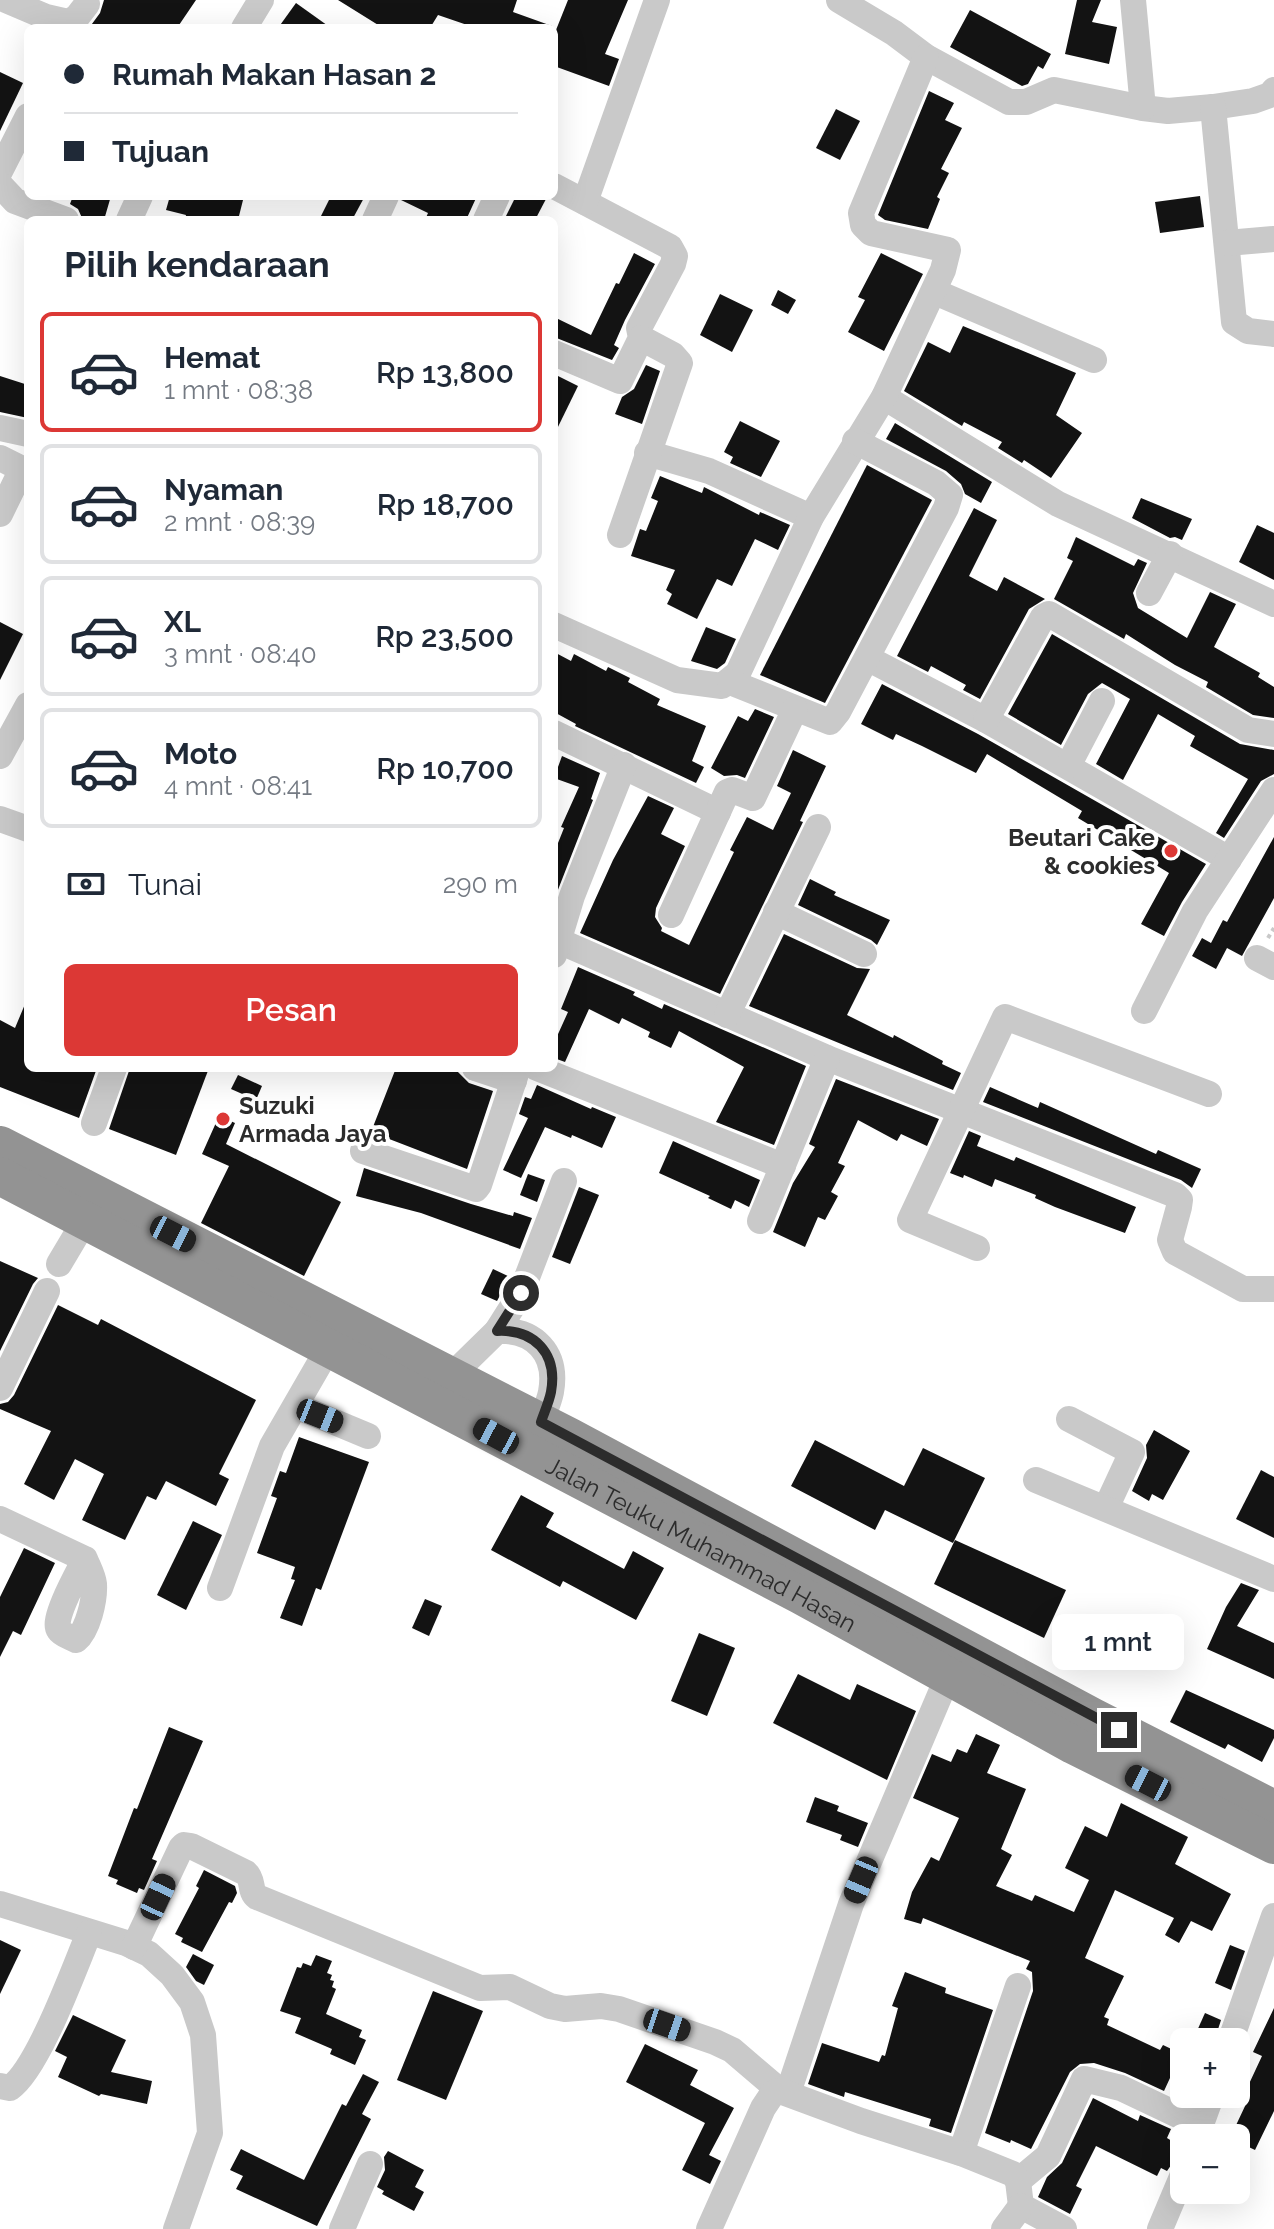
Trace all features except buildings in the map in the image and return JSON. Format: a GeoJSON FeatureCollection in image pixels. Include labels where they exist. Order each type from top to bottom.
{"type":"FeatureCollection","features":[{"type":"Feature","properties":{"kind":"highway","name":"Jalan Teuku Muhammad Hasan"},"geometry":{"type":"LineString","coordinates":[[0,1145],[69,1171],[451,1376],[554,1442],[948,1676],[1073,1745],[1274,1845]]}},
{"type":"Feature","properties":{"kind":"highway","name":"Jalan Teuku Muhammad Hasan"},"geometry":{"type":"LineString","coordinates":[[0,1176],[328,1349],[554,1442],[1274,1809]]}},
{"type":"Feature","properties":{"kind":"street"},"geometry":{"type":"LineString","coordinates":[[6,0],[46,17],[68,22],[77,17],[87,4]]}},
{"type":"Feature","properties":{"kind":"street"},"geometry":{"type":"LineString","coordinates":[[585,202],[657,0]]}},
{"type":"Feature","properties":{"kind":"street"},"geometry":{"type":"LineString","coordinates":[[839,0],[894,33],[926,57],[1009,102],[1026,102],[1054,90],[1168,111],[1253,101],[1270,95],[1274,90]]}},
{"type":"Feature","properties":{"kind":"street"},"geometry":{"type":"LineString","coordinates":[[1133,0],[1143,108]]}},
{"type":"Feature","properties":{"kind":"street"},"geometry":{"type":"LineString","coordinates":[[558,627],[677,680],[722,686],[738,673],[811,517],[884,397],[935,292],[948,250],[871,233],[863,225],[861,213],[926,57]]}},
{"type":"Feature","properties":{"kind":"street"},"geometry":{"type":"LineString","coordinates":[[1213,107],[1234,322],[1248,331],[1274,334]]}},
{"type":"Feature","properties":{"kind":"street"},"geometry":{"type":"LineString","coordinates":[[0,171],[24,124]]}},
{"type":"Feature","properties":{"kind":"street"},"geometry":{"type":"LineString","coordinates":[[0,185],[15,201],[55,216]]}},
{"type":"Feature","properties":{"kind":"street"},"geometry":{"type":"LineString","coordinates":[[558,188],[670,247],[675,256],[639,328],[641,338],[620,381],[558,356]]}},
{"type":"Feature","properties":{"kind":"street"},"geometry":{"type":"LineString","coordinates":[[1227,243],[1274,239]]}},
{"type":"Feature","properties":{"kind":"street"},"geometry":{"type":"LineString","coordinates":[[935,292],[1094,360]]}},
{"type":"Feature","properties":{"kind":"street"},"geometry":{"type":"LineString","coordinates":[[620,535],[680,363],[673,355],[641,338]]}},
{"type":"Feature","properties":{"kind":"street"},"geometry":{"type":"LineString","coordinates":[[884,397],[1058,504],[1274,604]]}},
{"type":"Feature","properties":{"kind":"street"},"geometry":{"type":"LineString","coordinates":[[0,428],[24,433]]}},
{"type":"Feature","properties":{"kind":"street"},"geometry":{"type":"LineString","coordinates":[[730,682],[830,722],[867,658],[950,495],[936,483],[855,441]]}},
{"type":"Feature","properties":{"kind":"street"},"geometry":{"type":"LineString","coordinates":[[647,453],[709,471],[811,517]]}},
{"type":"Feature","properties":{"kind":"street"},"geometry":{"type":"LineString","coordinates":[[0,458],[22,469],[0,514]]}},
{"type":"Feature","properties":{"kind":"street"},"geometry":{"type":"LineString","coordinates":[[1149,593],[1170,554]]}},
{"type":"Feature","properties":{"kind":"street"},"geometry":{"type":"LineString","coordinates":[[986,720],[1043,617],[1049,614],[1248,730],[1274,734]]}},
{"type":"Feature","properties":{"kind":"street"},"geometry":{"type":"LineString","coordinates":[[867,658],[986,720],[1229,859]]}},
{"type":"Feature","properties":{"kind":"street"},"geometry":{"type":"LineString","coordinates":[[1068,766],[1102,701]]}},
{"type":"Feature","properties":{"kind":"street"},"geometry":{"type":"LineString","coordinates":[[671,915],[730,789],[753,798],[795,709]]}},
{"type":"Feature","properties":{"kind":"street"},"geometry":{"type":"LineString","coordinates":[[0,756],[24,712]]}},
{"type":"Feature","properties":{"kind":"street"},"geometry":{"type":"LineString","coordinates":[[558,735],[718,812]]}},
{"type":"Feature","properties":{"kind":"street"},"geometry":{"type":"LineString","coordinates":[[558,942],[572,896],[624,765]]}},
{"type":"Feature","properties":{"kind":"street"},"geometry":{"type":"LineString","coordinates":[[1144,1011],[1195,911],[1274,790]]}},
{"type":"Feature","properties":{"kind":"street"},"geometry":{"type":"LineString","coordinates":[[0,819],[24,828]]}},
{"type":"Feature","properties":{"kind":"street"},"geometry":{"type":"LineString","coordinates":[[727,1015],[818,827]]}},
{"type":"Feature","properties":{"kind":"street"},"geometry":{"type":"LineString","coordinates":[[776,912],[864,954]]}},
{"type":"Feature","properties":{"kind":"street"},"geometry":{"type":"LineString","coordinates":[[558,949],[1175,1195],[1180,1200],[1170,1240],[1175,1252],[1243,1289],[1274,1289]]}},
{"type":"Feature","properties":{"kind":"street"},"geometry":{"type":"LineString","coordinates":[[977,1248],[910,1220],[1005,1017],[1209,1094]]}},
{"type":"Feature","properties":{"kind":"street"},"geometry":{"type":"LineString","coordinates":[[760,1221],[827,1058]]}},
{"type":"Feature","properties":{"kind":"street"},"geometry":{"type":"LineString","coordinates":[[94,1123],[113,1072]]}},
{"type":"Feature","properties":{"kind":"street"},"geometry":{"type":"LineString","coordinates":[[363,1151],[476,1189],[523,1072],[783,1166]]}},
{"type":"Feature","properties":{"kind":"street"},"geometry":{"type":"LineString","coordinates":[[451,1376],[497,1331],[521,1293],[564,1181]]}},
{"type":"Feature","properties":{"kind":"street"},"geometry":{"type":"LineString","coordinates":[[59,1264],[84,1222]]}},
{"type":"Feature","properties":{"kind":"street"},"geometry":{"type":"LineString","coordinates":[[0,1388],[47,1291]]}},
{"type":"Feature","properties":{"kind":"street"},"geometry":{"type":"LineString","coordinates":[[497,1331],[520,1331],[541,1346],[551,1379],[554,1442]]}},
{"type":"Feature","properties":{"kind":"street"},"geometry":{"type":"LineString","coordinates":[[220,1588],[264,1464],[328,1349]]}},
{"type":"Feature","properties":{"kind":"street"},"geometry":{"type":"LineString","coordinates":[[296,1406],[368,1436]]}},
{"type":"Feature","properties":{"kind":"street"},"geometry":{"type":"LineString","coordinates":[[1069,1419],[1132,1452],[1106,1508]]}},
{"type":"Feature","properties":{"kind":"street"},"geometry":{"type":"LineString","coordinates":[[1036,1480],[1274,1579]]}},
{"type":"Feature","properties":{"kind":"street"},"geometry":{"type":"LineString","coordinates":[[4,1530],[85,1559]]}},
{"type":"Feature","properties":{"kind":"street"},"geometry":{"type":"LineString","coordinates":[[784,2092],[851,1904],[948,1676]]}},
{"type":"Feature","properties":{"kind":"street"},"geometry":{"type":"LineString","coordinates":[[134,1947],[181,1848],[191,1846],[246,1873],[251,1879],[252,1892],[257,1897],[480,1988],[510,1987],[550,2006],[565,2009],[601,2006],[619,2009],[715,2042],[732,2050],[784,2092],[1013,2174],[1020,2194],[1064,2229]]}},
{"type":"Feature","properties":{"kind":"street"},"geometry":{"type":"LineString","coordinates":[[0,1904],[149,1954],[172,1975],[192,2002],[203,2035],[210,2133],[176,2229]]}},
{"type":"Feature","properties":{"kind":"street"},"geometry":{"type":"LineString","coordinates":[[1235,2028],[1274,1916]]}},
{"type":"Feature","properties":{"kind":"street"},"geometry":{"type":"LineString","coordinates":[[0,2086],[10,2088],[32,2063],[89,1933]]}},
{"type":"Feature","properties":{"kind":"street"},"geometry":{"type":"LineString","coordinates":[[961,2153],[1018,1986]]}},
{"type":"Feature","properties":{"kind":"street"},"geometry":{"type":"LineString","coordinates":[[1004,2229],[1020,2194],[1048,2156],[1084,2079],[1121,2088],[1184,2124]]}},
{"type":"Feature","properties":{"kind":"street"},"geometry":{"type":"LineString","coordinates":[[709,2229],[763,2108],[773,2093],[784,2092]]}},
{"type":"Feature","properties":{"kind":"street"},"geometry":{"type":"LineString","coordinates":[[342,2229],[370,2164]]}},
{"type":"Feature","properties":{"kind":"street"},"geometry":{"type":"LineString","coordinates":[[1160,2229],[1171,2204]]}},
{"type":"Feature","properties":{"kind":"place","name":"Beutari Cake & cookies"},"geometry":{"type":"Point","coordinates":[1171,851]}},
{"type":"Feature","properties":{"kind":"place","name":"Suzuki Armada Jaya"},"geometry":{"type":"Point","coordinates":[223,1119]}},
{"type":"Feature","properties":{"kind":"route"},"geometry":{"type":"LineString","coordinates":[[521,1293],[497,1331],[520,1331],[541,1346],[551,1379],[551,1392],[541,1422],[1119,1730]]}}]}
